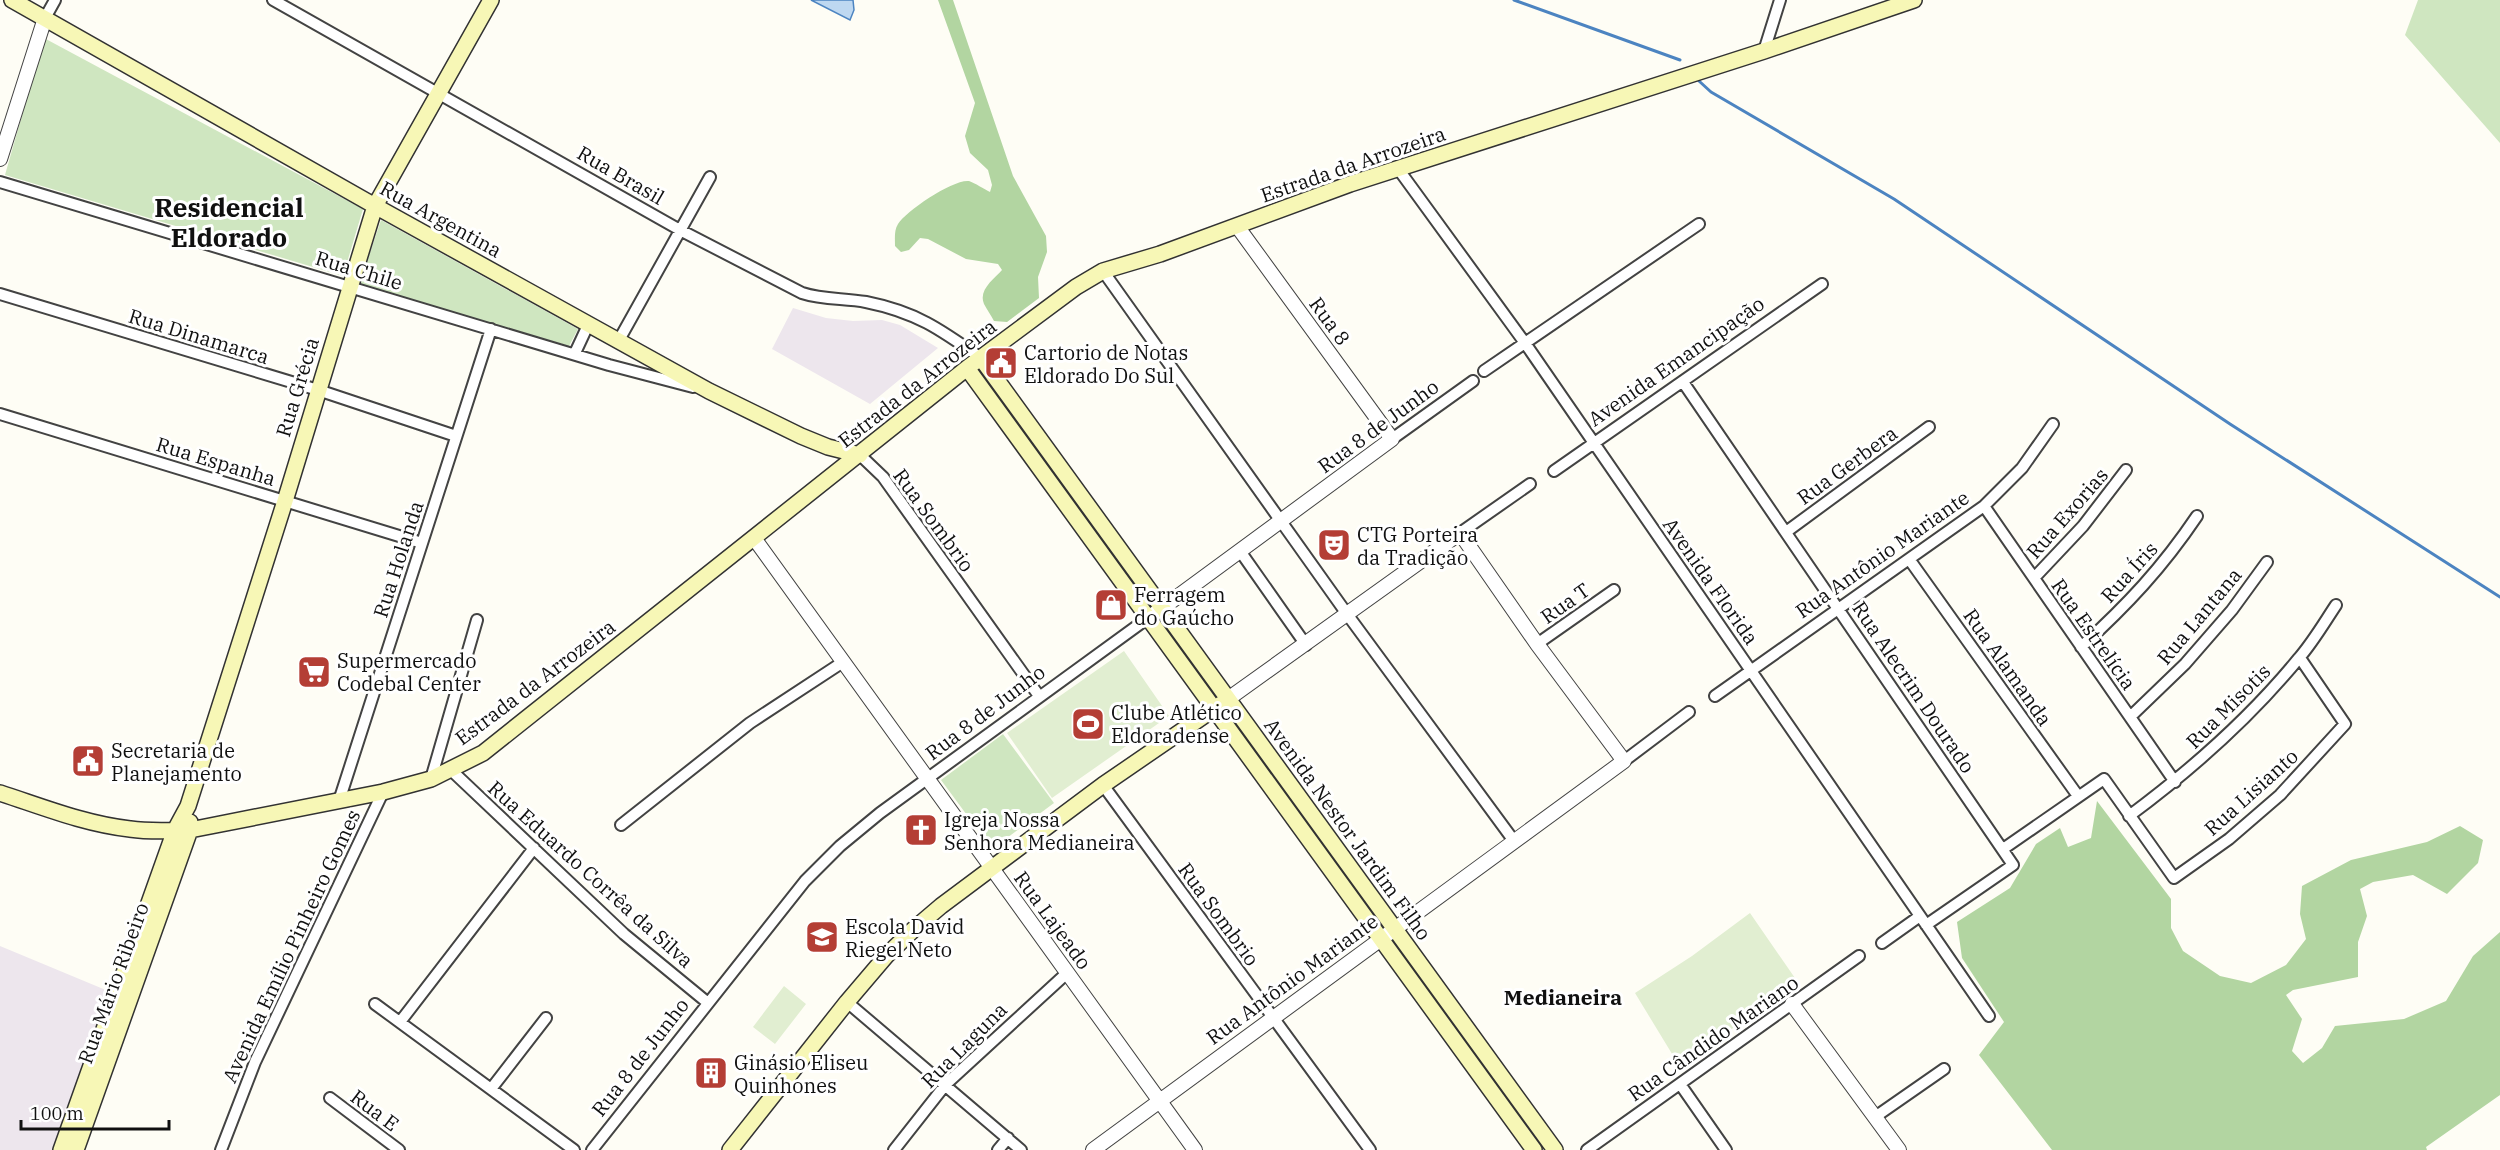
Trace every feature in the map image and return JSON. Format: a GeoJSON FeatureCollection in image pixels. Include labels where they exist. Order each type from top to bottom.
{"type":"FeatureCollection","features":[{"type":"Feature","properties":{"kind":"main road","name":"Rua Argentina"},"geometry":{"type":"LineString","coordinates":[[12,0],[375,206],[709,391],[801,436],[860,456]]}},
{"type":"Feature","properties":{"kind":"main road","name":"Rua Grécia"},"geometry":{"type":"LineString","coordinates":[[182,830],[375,206],[491,0]]}},
{"type":"Feature","properties":{"kind":"main road","name":"Estrada da Arrozeira"},"geometry":{"type":"LineString","coordinates":[[0,793],[93,823],[131,830],[182,830],[383,792],[431,779],[483,753],[981,358],[1076,287],[1103,271],[1237,226],[1350,184],[1764,51],[1914,0]]}},
{"type":"Feature","properties":{"kind":"main road","name":"Avenida Nestor Jardim Filho"},"geometry":{"type":"LineString","coordinates":[[981,358],[1555,1150]]}},
{"type":"Feature","properties":{"kind":"main road","name":"Avenida Nestor Jardim Filho"},"geometry":{"type":"LineString","coordinates":[[967,369],[1534,1150]]}},
{"type":"Feature","properties":{"kind":"main road"},"geometry":{"type":"LineString","coordinates":[[730,1150],[886,955],[914,929],[941,906],[1103,785],[1228,699]]}},
{"type":"Feature","properties":{"kind":"main road"},"geometry":{"type":"LineString","coordinates":[[1305,834],[1319,824]]}},
{"type":"Feature","properties":{"kind":"main road","name":"Rua Mário Ribeiro"},"geometry":{"type":"LineString","coordinates":[[62,1150],[94,1079],[182,830]]}},
{"type":"Feature","properties":{"kind":"main road","name":"Rua Mário Ribeiro"},"geometry":{"type":"LineString","coordinates":[[76,1150],[94,1079]]}},
{"type":"Feature","properties":{"kind":"street"},"geometry":{"type":"LineString","coordinates":[[0,159],[45,18],[55,0]]}},
{"type":"Feature","properties":{"kind":"street","name":"Rua Brasil"},"geometry":{"type":"LineString","coordinates":[[273,0],[680,230],[802,293],[818,298],[862,301],[896,309],[926,320],[981,358]]}},
{"type":"Feature","properties":{"kind":"street"},"geometry":{"type":"LineString","coordinates":[[1764,51],[1780,0]]}},
{"type":"Feature","properties":{"kind":"street","name":"Avenida Florida"},"geometry":{"type":"LineString","coordinates":[[1399,170],[1525,343],[1989,1016]]}},
{"type":"Feature","properties":{"kind":"street"},"geometry":{"type":"LineString","coordinates":[[619,340],[710,177]]}},
{"type":"Feature","properties":{"kind":"street","name":"Rua Chile"},"geometry":{"type":"LineString","coordinates":[[0,182],[491,329],[709,391]]}},
{"type":"Feature","properties":{"kind":"street"},"geometry":{"type":"LineString","coordinates":[[1484,371],[1699,224]]}},
{"type":"Feature","properties":{"kind":"street","name":"Rua 8"},"geometry":{"type":"LineString","coordinates":[[1237,226],[1392,439]]}},
{"type":"Feature","properties":{"kind":"street"},"geometry":{"type":"LineString","coordinates":[[1103,271],[1347,614],[1514,842]]}},
{"type":"Feature","properties":{"kind":"street","name":"Avenida Emancipação"},"geometry":{"type":"LineString","coordinates":[[1554,471],[1822,284]]}},
{"type":"Feature","properties":{"kind":"street","name":"Rua Dinamarca"},"geometry":{"type":"LineString","coordinates":[[0,294],[318,390],[456,436]]}},
{"type":"Feature","properties":{"kind":"street"},"geometry":{"type":"LineString","coordinates":[[575,353],[589,323]]}},
{"type":"Feature","properties":{"kind":"street","name":"Rua Holanda"},"geometry":{"type":"LineString","coordinates":[[339,801],[491,329]]}},
{"type":"Feature","properties":{"kind":"street"},"geometry":{"type":"LineString","coordinates":[[963,346],[967,369]]}},
{"type":"Feature","properties":{"kind":"street","name":"Rua 8 de Junho"},"geometry":{"type":"LineString","coordinates":[[592,1150],[806,881],[840,846],[1039,696],[1473,381]]}},
{"type":"Feature","properties":{"kind":"street","name":"Rua Alecrim Dourado"},"geometry":{"type":"LineString","coordinates":[[1683,382],[2013,865],[1923,921]]}},
{"type":"Feature","properties":{"kind":"street","name":"Rua Espanha"},"geometry":{"type":"LineString","coordinates":[[0,414],[422,543]]}},
{"type":"Feature","properties":{"kind":"street","name":"Rua Antônio Mariante"},"geometry":{"type":"LineString","coordinates":[[1715,696],[1984,506],[2022,468],[2053,424]]}},
{"type":"Feature","properties":{"kind":"street","name":"Rua Gerbera"},"geometry":{"type":"LineString","coordinates":[[1786,532],[1929,427]]}},
{"type":"Feature","properties":{"kind":"street","name":"Rua Sombrio"},"geometry":{"type":"LineString","coordinates":[[860,456],[883,477],[1039,696]]}},
{"type":"Feature","properties":{"kind":"street","name":"Rua Exorias"},"geometry":{"type":"LineString","coordinates":[[2034,578],[2083,526],[2126,470]]}},
{"type":"Feature","properties":{"kind":"street"},"geometry":{"type":"LineString","coordinates":[[1228,699],[1530,484]]}},
{"type":"Feature","properties":{"kind":"street","name":"Rua Estrelícia"},"geometry":{"type":"LineString","coordinates":[[1984,506],[2175,782]]}},
{"type":"Feature","properties":{"kind":"street","name":"Rua Íris"},"geometry":{"type":"LineString","coordinates":[[2081,647],[2130,602],[2170,555],[2197,516]]}},
{"type":"Feature","properties":{"kind":"street"},"geometry":{"type":"LineString","coordinates":[[1460,532],[1537,644],[1624,761]]}},
{"type":"Feature","properties":{"kind":"street","name":"Rua Lajeado"},"geometry":{"type":"LineString","coordinates":[[754,538],[1195,1150]]}},
{"type":"Feature","properties":{"kind":"street"},"geometry":{"type":"LineString","coordinates":[[1240,550],[1306,645]]}},
{"type":"Feature","properties":{"kind":"street","name":"Rua Alamanda"},"geometry":{"type":"LineString","coordinates":[[1909,559],[2078,796]]}},
{"type":"Feature","properties":{"kind":"street","name":"Rua Lantana"},"geometry":{"type":"LineString","coordinates":[[2130,717],[2186,664],[2232,610],[2267,562]]}},
{"type":"Feature","properties":{"kind":"street","name":"Rua T"},"geometry":{"type":"LineString","coordinates":[[1537,644],[1614,590]]}},
{"type":"Feature","properties":{"kind":"street","name":"Rua Misotis"},"geometry":{"type":"LineString","coordinates":[[2129,816],[2175,782],[2233,730],[2300,658],[2336,605]]}},
{"type":"Feature","properties":{"kind":"street"},"geometry":{"type":"LineString","coordinates":[[431,779],[477,620]]}},
{"type":"Feature","properties":{"kind":"street","name":"Rua Lisianto"},"geometry":{"type":"LineString","coordinates":[[2129,816],[2174,878],[2229,839],[2280,795],[2345,724],[2300,658]]}},
{"type":"Feature","properties":{"kind":"street"},"geometry":{"type":"LineString","coordinates":[[621,825],[750,723],[843,662]]}},
{"type":"Feature","properties":{"kind":"street","name":"Rua Antônio Mariante"},"geometry":{"type":"LineString","coordinates":[[1093,1150],[1689,712]]}},
{"type":"Feature","properties":{"kind":"street","name":"Rua Eduardo Corrêa da Silva"},"geometry":{"type":"LineString","coordinates":[[451,770],[624,934],[708,1003]]}},
{"type":"Feature","properties":{"kind":"street"},"geometry":{"type":"LineString","coordinates":[[2003,849],[2104,778],[2129,816]]}},
{"type":"Feature","properties":{"kind":"street","name":"Rua Sombrio"},"geometry":{"type":"LineString","coordinates":[[1103,785],[1370,1150]]}},
{"type":"Feature","properties":{"kind":"street","name":"Avenida Emílio Pinheiro Gomes"},"geometry":{"type":"LineString","coordinates":[[221,1150],[255,1062],[383,792]]}},
{"type":"Feature","properties":{"kind":"street"},"geometry":{"type":"LineString","coordinates":[[400,1022],[534,848]]}},
{"type":"Feature","properties":{"kind":"street"},"geometry":{"type":"LineString","coordinates":[[1882,943],[1923,921]]}},
{"type":"Feature","properties":{"kind":"street","name":"Rua Cândido Mariano"},"geometry":{"type":"LineString","coordinates":[[1587,1150],[1859,956]]}},
{"type":"Feature","properties":{"kind":"street","name":"Rua Laguna"},"geometry":{"type":"LineString","coordinates":[[894,1150],[946,1084],[1067,973]]}},
{"type":"Feature","properties":{"kind":"street"},"geometry":{"type":"LineString","coordinates":[[847,1002],[1021,1150]]}},
{"type":"Feature","properties":{"kind":"street"},"geometry":{"type":"LineString","coordinates":[[1792,1004],[1899,1150]]}},
{"type":"Feature","properties":{"kind":"street"},"geometry":{"type":"LineString","coordinates":[[375,1005],[574,1150]]}},
{"type":"Feature","properties":{"kind":"street"},"geometry":{"type":"LineString","coordinates":[[491,1089],[546,1018]]}},
{"type":"Feature","properties":{"kind":"street"},"geometry":{"type":"LineString","coordinates":[[1875,1117],[1944,1069]]}},
{"type":"Feature","properties":{"kind":"street"},"geometry":{"type":"LineString","coordinates":[[1680,1084],[1726,1150]]}},
{"type":"Feature","properties":{"kind":"street","name":"Rua E"},"geometry":{"type":"LineString","coordinates":[[330,1098],[399,1150]]}},
{"type":"Feature","properties":{"kind":"street"},"geometry":{"type":"LineString","coordinates":[[998,1150],[1008,1138]]}},
{"type":"Feature","properties":{"kind":"shaded area"},"geometry":{"type":"Polygon","coordinates":[[[793,308],[826,318],[853,321],[882,320],[900,325],[938,348],[870,404],[772,349],[793,308]]]}},
{"type":"Feature","properties":{"kind":"shaded area"},"geometry":{"type":"Polygon","coordinates":[[[0,946],[113,993],[54,1150],[0,1150],[0,946]]]}},
{"type":"Feature","properties":{"kind":"green space"},"geometry":{"type":"Polygon","coordinates":[[[938,0],[953,0],[1013,176],[1046,236],[1047,252],[1038,277],[1039,298],[1007,322],[994,321],[983,299],[985,289],[1002,270],[998,264],[966,259],[928,239],[920,238],[909,250],[901,252],[895,246],[895,232],[898,224],[930,197],[962,182],[969,181],[990,192],[992,185],[988,170],[970,153],[965,136],[975,103],[938,0]]]}},
{"type":"Feature","properties":{"kind":"green space"},"geometry":{"type":"Polygon","coordinates":[[[2418,0],[2500,0],[2500,143],[2405,35],[2418,0]]]}},
{"type":"Feature","properties":{"kind":"green space"},"geometry":{"type":"Polygon","coordinates":[[[44,38],[363,209],[343,276],[5,175],[44,38]]]}},
{"type":"Feature","properties":{"kind":"green space"},"geometry":{"type":"Polygon","coordinates":[[[381,220],[578,329],[569,346],[359,285],[381,220]]]}},
{"type":"Feature","properties":{"kind":"green space","name":"Clube Atlético Eldoradense"},"geometry":{"type":"Polygon","coordinates":[[[1124,651],[1169,716],[1052,798],[1007,733],[1124,651]]]}},
{"type":"Feature","properties":{"kind":"green space"},"geometry":{"type":"Polygon","coordinates":[[[1003,734],[1054,803],[992,849],[941,780],[1003,734]]]}},
{"type":"Feature","properties":{"kind":"green space"},"geometry":{"type":"Polygon","coordinates":[[[2097,801],[2171,899],[2171,928],[2183,951],[2220,976],[2251,983],[2286,965],[2306,939],[2300,914],[2302,886],[2351,860],[2427,842],[2460,826],[2483,840],[2478,863],[2447,894],[2413,875],[2373,882],[2360,889],[2367,916],[2358,942],[2358,977],[2293,990],[2286,995],[2302,1019],[2292,1051],[2303,1063],[2322,1048],[2335,1026],[2404,1019],[2446,1001],[2473,956],[2500,932],[2500,1095],[2426,1147],[2427,1150],[2052,1150],[1979,1055],[2004,1022],[1962,958],[1957,922],[2010,888],[2036,844],[2060,828],[2068,847],[2091,838],[2097,801]]]}},
{"type":"Feature","properties":{"kind":"green space"},"geometry":{"type":"Polygon","coordinates":[[[1750,913],[1797,981],[1680,1067],[1635,993],[1692,956],[1750,913]]]}},
{"type":"Feature","properties":{"kind":"green space"},"geometry":{"type":"Polygon","coordinates":[[[784,986],[806,1004],[775,1044],[753,1027],[784,986]]]}},
{"type":"Feature","properties":{"kind":"water"},"geometry":{"type":"Polygon","coordinates":[[[811,0],[853,0],[854,10],[850,20],[811,0]]]}},
{"type":"Feature","properties":{"kind":"waterway"},"geometry":{"type":"LineString","coordinates":[[1514,0],[1680,60]]}},
{"type":"Feature","properties":{"kind":"waterway"},"geometry":{"type":"LineString","coordinates":[[1699,81],[1711,92],[1894,199],[2230,424],[2500,597]]}},
{"type":"Feature","properties":{"kind":"place","name":"Cartorio de Notas Eldorado Do Sul"},"geometry":{"type":"Point","coordinates":[1001,363]}},
{"type":"Feature","properties":{"kind":"place","name":"CTG Porteira da Tradição"},"geometry":{"type":"Point","coordinates":[1334,545]}},
{"type":"Feature","properties":{"kind":"place","name":"Ferragem do Gaúcho"},"geometry":{"type":"Point","coordinates":[1111,605]}},
{"type":"Feature","properties":{"kind":"place","name":"Supermercado Codebal Center"},"geometry":{"type":"Point","coordinates":[314,672]}},
{"type":"Feature","properties":{"kind":"place","name":"Clube Atlético Eldoradense"},"geometry":{"type":"Point","coordinates":[1088,724]}},
{"type":"Feature","properties":{"kind":"place","name":"Secretaria de Planejamento"},"geometry":{"type":"Point","coordinates":[88,761]}},
{"type":"Feature","properties":{"kind":"place","name":"Igreja Nossa Senhora Medianeira"},"geometry":{"type":"Point","coordinates":[921,830]}},
{"type":"Feature","properties":{"kind":"place","name":"Escola David Riegel Neto"},"geometry":{"type":"Point","coordinates":[822,937]}},
{"type":"Feature","properties":{"kind":"place","name":"Ginásio Eliseu Quinhones"},"geometry":{"type":"Point","coordinates":[711,1073]}},
{"type":"Feature","properties":{"kind":"district","name":"Residencial Eldorado"},"geometry":{"type":"Point","coordinates":[229,222]}},
{"type":"Feature","properties":{"kind":"district","name":"Medianeira"},"geometry":{"type":"Point","coordinates":[1563,997]}}]}
